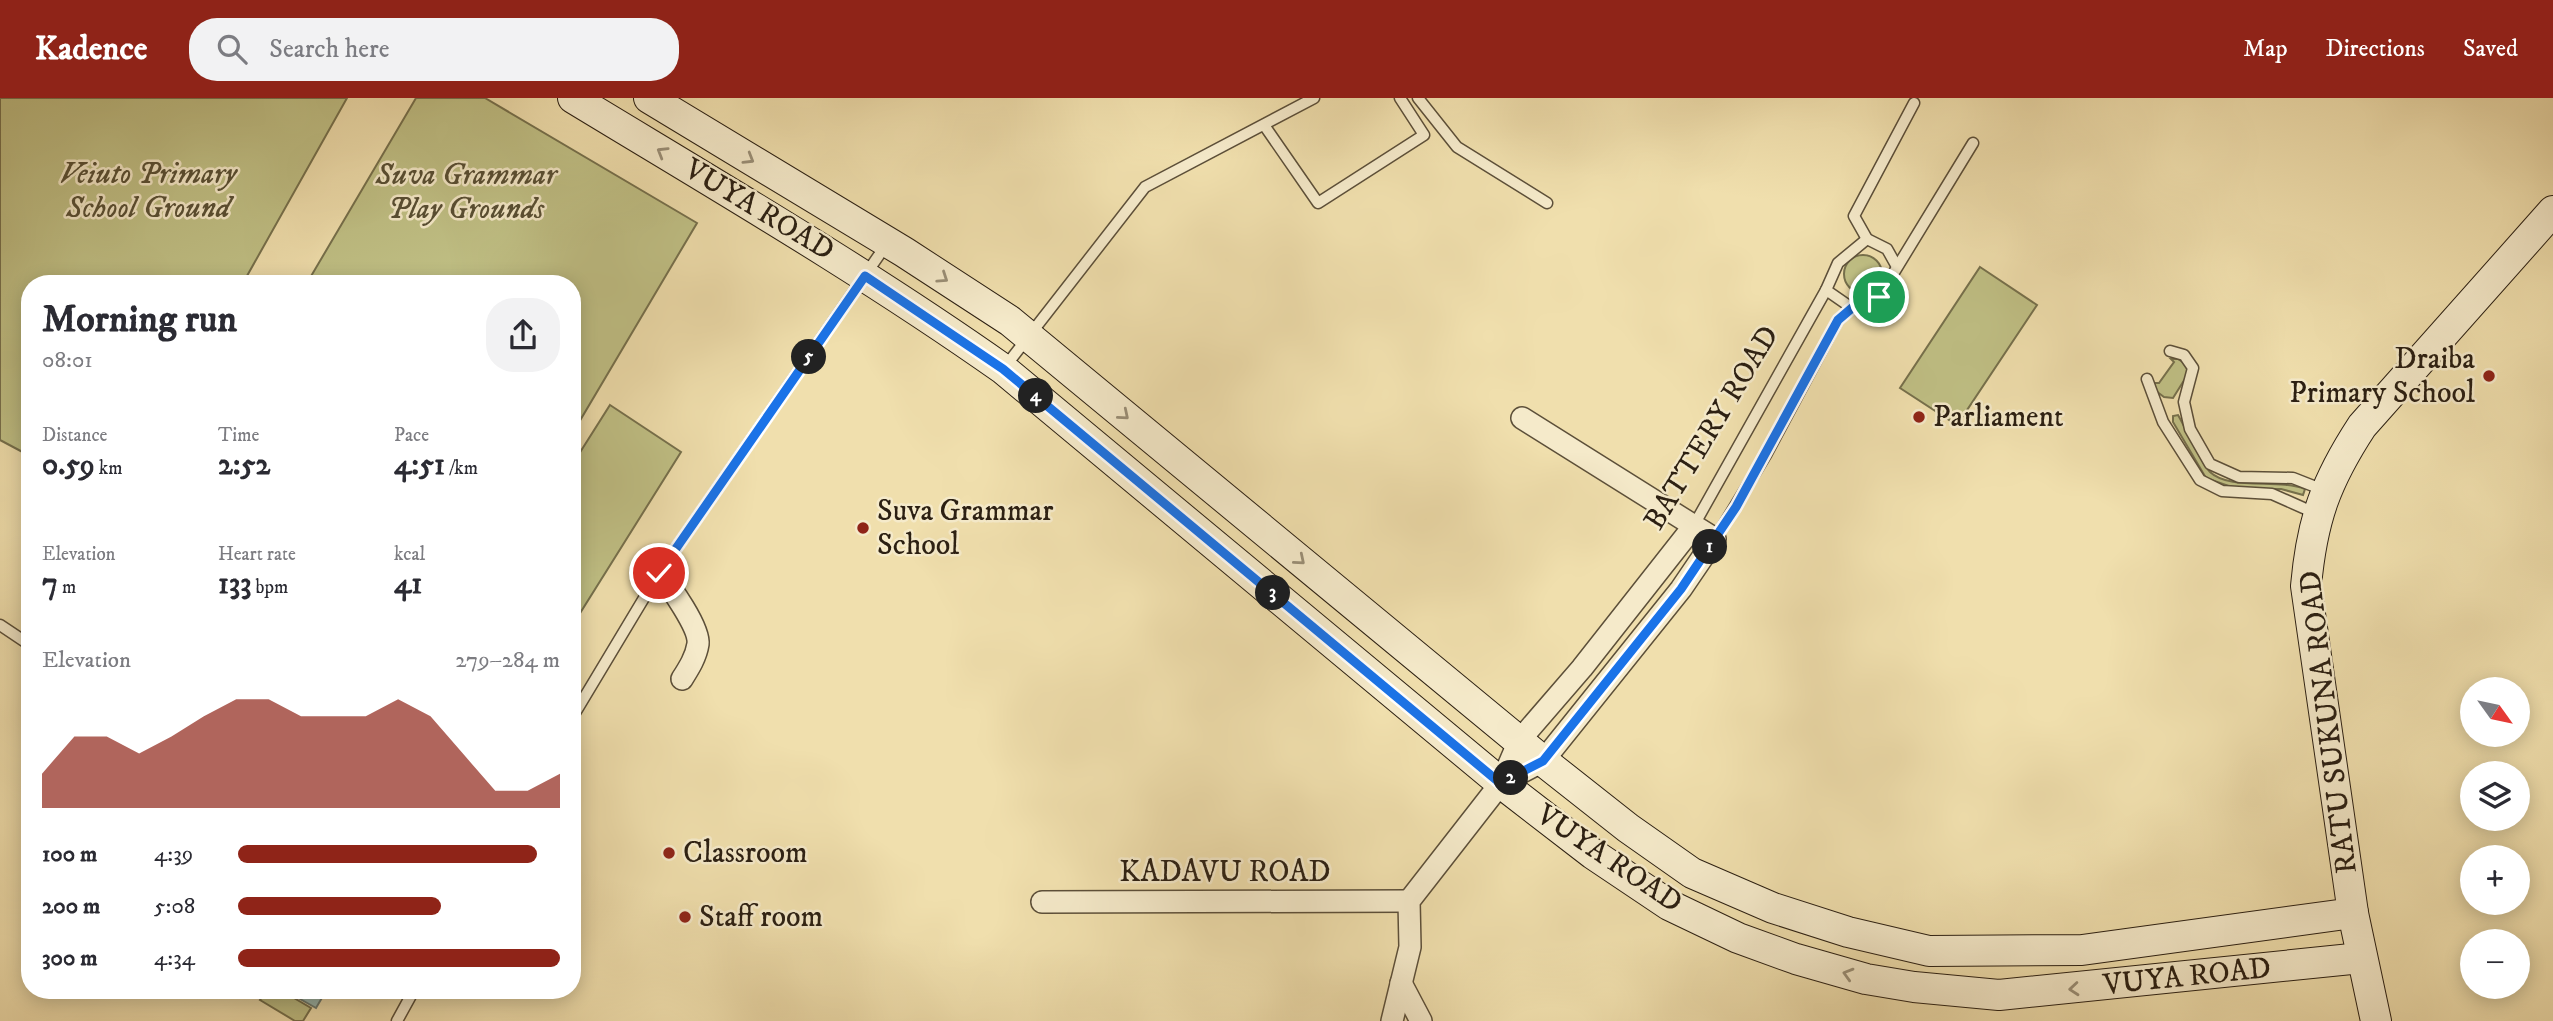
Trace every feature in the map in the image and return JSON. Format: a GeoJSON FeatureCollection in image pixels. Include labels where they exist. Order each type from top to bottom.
{"type":"FeatureCollection","features":[{"type":"Feature","properties":{"kind":"main road","name":"VUYA ROAD"},"geometry":{"type":"LineString","coordinates":[[573,98],[865,276],[1003,369],[1500,783],[1593,854],[1669,905],[1738,938],[1796,959],[1866,979],[1914,987],[1999,995],[2361,958]]}},
{"type":"Feature","properties":{"kind":"main road","name":"VUYA ROAD"},"geometry":{"type":"LineString","coordinates":[[649,98],[888,243],[1002,316],[1543,761],[1628,828],[1692,873],[1773,908],[1848,932],[1929,951],[2082,950],[2353,913]]}},
{"type":"Feature","properties":{"kind":"main road","name":"RATU SUKUNA ROAD"},"geometry":{"type":"LineString","coordinates":[[2376,1021],[2353,913],[2306,586],[2309,550],[2321,503],[2340,460],[2362,426],[2553,211]]}},
{"type":"Feature","properties":{"kind":"street"},"geometry":{"type":"LineString","coordinates":[[1522,418],[1715,539]]}},
{"type":"Feature","properties":{"kind":"street","name":"BATTERY ROAD"},"geometry":{"type":"LineString","coordinates":[[1500,783],[1519,741],[1582,668],[1693,527]]}},
{"type":"Feature","properties":{"kind":"street","name":"BATTERY ROAD"},"geometry":{"type":"LineString","coordinates":[[1500,783],[1543,761],[1681,589],[1715,539]]}},
{"type":"Feature","properties":{"kind":"street"},"geometry":{"type":"LineString","coordinates":[[659,573],[677,596],[698,641],[693,662],[682,680]]}},
{"type":"Feature","properties":{"kind":"street"},"geometry":{"type":"LineString","coordinates":[[1392,1021],[1410,947],[1409,901],[1500,783]]}},
{"type":"Feature","properties":{"kind":"street","name":"KADAVU ROAD"},"geometry":{"type":"LineString","coordinates":[[1042,902],[1409,901]]}},
{"type":"Feature","properties":{"kind":"street"},"geometry":{"type":"LineString","coordinates":[[1401,983],[1421,1021]]}},
{"type":"Feature","properties":{"kind":"lane"},"geometry":{"type":"LineString","coordinates":[[1003,369],[1145,187],[1314,98]]}},
{"type":"Feature","properties":{"kind":"lane"},"geometry":{"type":"LineString","coordinates":[[1264,125],[1318,203],[1424,135],[1400,98]]}},
{"type":"Feature","properties":{"kind":"lane"},"geometry":{"type":"LineString","coordinates":[[1418,98],[1457,148],[1547,203]]}},
{"type":"Feature","properties":{"kind":"lane"},"geometry":{"type":"LineString","coordinates":[[1896,265],[1887,249],[1867,239],[1854,216],[1914,103]]}},
{"type":"Feature","properties":{"kind":"lane","name":"BATTERY ROAD"},"geometry":{"type":"LineString","coordinates":[[1715,539],[1766,455],[1838,320],[1852,308],[1879,297],[1890,281],[1896,265],[1973,143]]}},
{"type":"Feature","properties":{"kind":"lane","name":"BATTERY ROAD"},"geometry":{"type":"LineString","coordinates":[[1693,527],[1826,290],[1838,263],[1867,239]]}},
{"type":"Feature","properties":{"kind":"lane"},"geometry":{"type":"LineString","coordinates":[[581,703],[659,573],[888,243]]}},
{"type":"Feature","properties":{"kind":"lane"},"geometry":{"type":"LineString","coordinates":[[1826,290],[1852,308]]}},
{"type":"Feature","properties":{"kind":"lane"},"geometry":{"type":"LineString","coordinates":[[2170,351],[2184,355],[2193,368],[2184,401],[2190,429],[2210,464],[2239,477],[2292,478],[2321,503]]}},
{"type":"Feature","properties":{"kind":"lane"},"geometry":{"type":"LineString","coordinates":[[2147,379],[2163,422],[2200,480],[2222,491],[2272,494],[2321,503]]}},
{"type":"Feature","properties":{"kind":"lane"},"geometry":{"type":"LineString","coordinates":[[0,625],[21,639]]}},
{"type":"Feature","properties":{"kind":"lane"},"geometry":{"type":"LineString","coordinates":[[397,1021],[409,999]]}},
{"type":"Feature","properties":{"kind":"green space","name":"Veiuto Primary School Ground"},"geometry":{"type":"Polygon","coordinates":[[[0,98],[347,98],[247,275],[21,275],[21,451],[0,440],[0,98]]]}},
{"type":"Feature","properties":{"kind":"green space","name":"Suva Grammar Play Grounds"},"geometry":{"type":"Polygon","coordinates":[[[416,98],[485,98],[697,223],[581,419],[581,275],[312,275],[416,98]]]}},
{"type":"Feature","properties":{"kind":"green space"},"geometry":{"type":"Polygon","coordinates":[[[1863,255],[1876,261],[1882,274],[1876,287],[1863,293],[1850,287],[1844,274],[1850,261],[1863,255]]]}},
{"type":"Feature","properties":{"kind":"green space"},"geometry":{"type":"Polygon","coordinates":[[[1980,267],[2037,305],[1957,425],[1900,388],[1980,267]]]}},
{"type":"Feature","properties":{"kind":"green space"},"geometry":{"type":"Polygon","coordinates":[[[2171,359],[2178,359],[2186,364],[2188,374],[2173,398],[2164,397],[2156,391],[2154,383],[2159,383],[2174,362],[2171,359]]]}},
{"type":"Feature","properties":{"kind":"green space"},"geometry":{"type":"Polygon","coordinates":[[[610,405],[681,452],[581,612],[581,451],[610,405]]]}},
{"type":"Feature","properties":{"kind":"green space"},"geometry":{"type":"Polygon","coordinates":[[[2178,415],[2207,468],[2219,478],[2242,483],[2294,486],[2305,489],[2303,495],[2281,489],[2237,489],[2206,478],[2173,422],[2173,416],[2178,415]]]}},
{"type":"Feature","properties":{"kind":"green space"},"geometry":{"type":"Polygon","coordinates":[[[296,999],[311,1008],[303,1021],[295,1021],[260,1000],[296,999]]]}},
{"type":"Feature","properties":{"kind":"water"},"geometry":{"type":"Polygon","coordinates":[[[300,999],[321,999],[316,1008],[300,999]]]}},
{"type":"Feature","properties":{"kind":"place","name":"Draiba Primary School"},"geometry":{"type":"Point","coordinates":[2489,376]}},
{"type":"Feature","properties":{"kind":"place","name":"Parliament"},"geometry":{"type":"Point","coordinates":[1919,417]}},
{"type":"Feature","properties":{"kind":"place","name":"Suva Grammar School"},"geometry":{"type":"Point","coordinates":[863,528]}},
{"type":"Feature","properties":{"kind":"place","name":"Classroom"},"geometry":{"type":"Point","coordinates":[669,853]}},
{"type":"Feature","properties":{"kind":"place","name":"Staff room"},"geometry":{"type":"Point","coordinates":[685,917]}},
{"type":"Feature","properties":{"kind":"route"},"geometry":{"type":"LineString","coordinates":[[659,573],[865,276],[936,321],[1003,369],[1500,783],[1543,761],[1681,589],[1736,507],[1838,320],[1852,308],[1879,297]]}}]}
